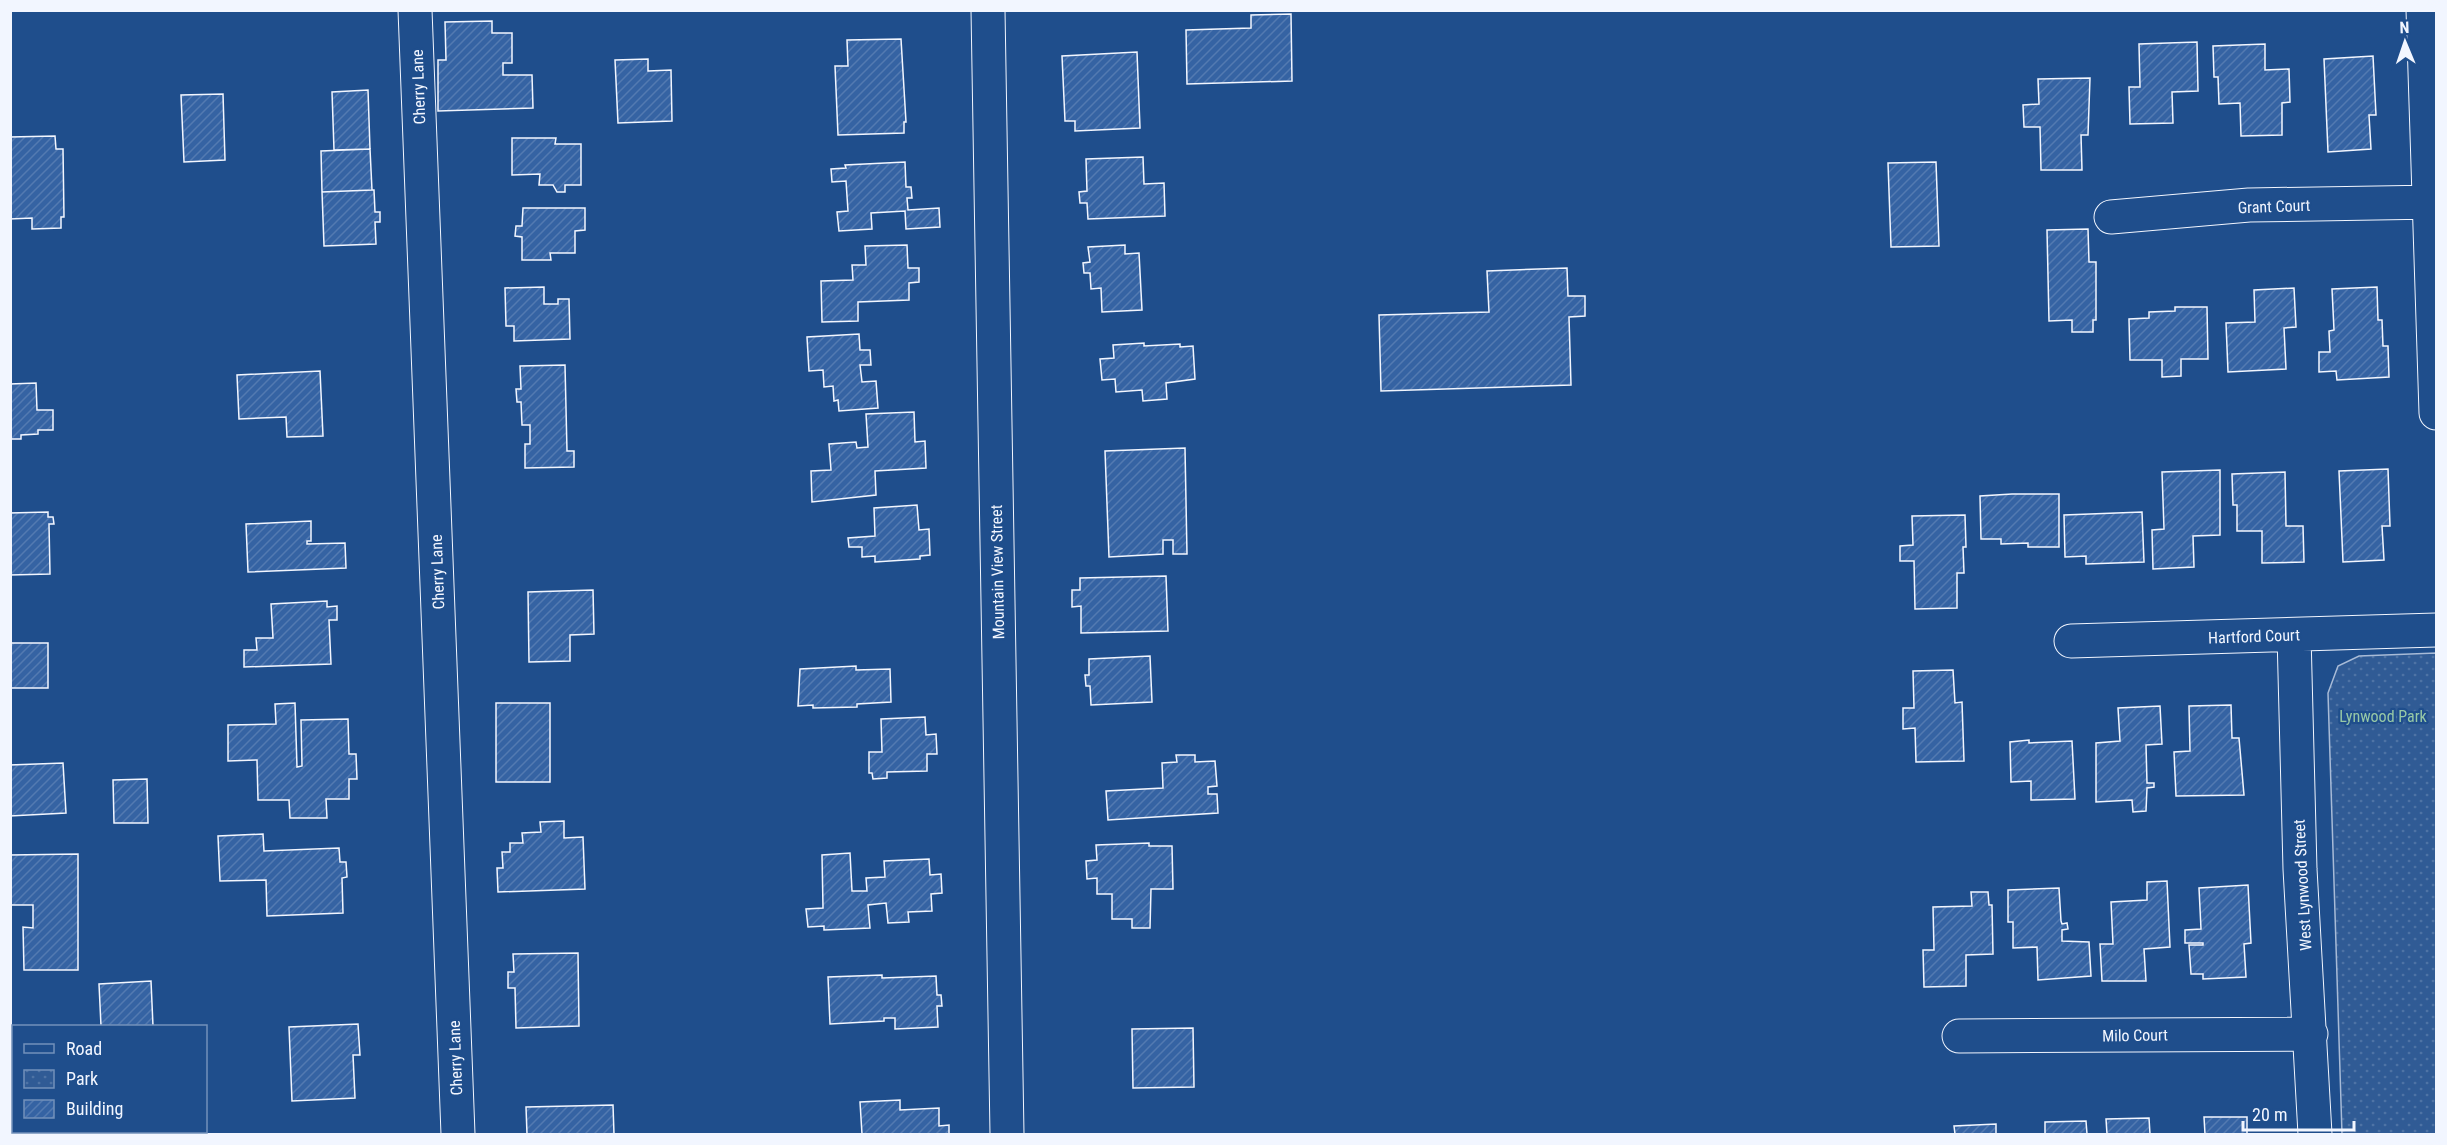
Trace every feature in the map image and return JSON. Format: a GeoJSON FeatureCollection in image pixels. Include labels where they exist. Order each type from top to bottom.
{"type":"FeatureCollection","features":[{"type":"Feature","properties":{"kind":"street","name":"Cherry Lane"},"geometry":{"type":"LineString","coordinates":[[415,10],[458,1134]]}},
{"type":"Feature","properties":{"kind":"street","name":"Mountain View Street"},"geometry":{"type":"LineString","coordinates":[[988,10],[1007,1134]]}},
{"type":"Feature","properties":{"kind":"street"},"geometry":{"type":"LineString","coordinates":[[2422,10],[2433,202],[2436,413]]}},
{"type":"Feature","properties":{"kind":"street","name":"Grant Court"},"geometry":{"type":"LineString","coordinates":[[2111,217],[2248,205],[2433,202]]}},
{"type":"Feature","properties":{"kind":"street","name":"Hartford Court"},"geometry":{"type":"LineString","coordinates":[[2071,641],[2436,630]]}},
{"type":"Feature","properties":{"kind":"street","name":"West Lynwood Street"},"geometry":{"type":"LineString","coordinates":[[2294,635],[2300,869],[2315,1134]]}},
{"type":"Feature","properties":{"kind":"street","name":"Milo Court"},"geometry":{"type":"LineString","coordinates":[[1959,1036],[2311,1034]]}},
{"type":"Feature","properties":{"kind":"green space","name":"Lynwood Park"},"geometry":{"type":"Polygon","coordinates":[[[2436,653],[2436,1134],[2342,1134],[2328,693],[2338,666],[2359,656],[2436,653]]]}},
{"type":"Feature","properties":{"kind":"building"},"geometry":{"type":"Polygon","coordinates":[[[1291,14],[1292,81],[1187,84],[1186,30],[1251,28],[1251,15],[1291,14]]]}},
{"type":"Feature","properties":{"kind":"building"},"geometry":{"type":"Polygon","coordinates":[[[492,21],[492,33],[512,33],[512,63],[503,63],[503,75],[532,75],[533,108],[438,111],[438,60],[446,60],[445,22],[492,21]]]}},
{"type":"Feature","properties":{"kind":"building"},"geometry":{"type":"Polygon","coordinates":[[[901,39],[906,122],[904,122],[904,133],[838,135],[835,66],[848,66],[847,40],[901,39]]]}},
{"type":"Feature","properties":{"kind":"building"},"geometry":{"type":"Polygon","coordinates":[[[2197,42],[2198,91],[2172,92],[2173,123],[2130,124],[2129,87],[2140,87],[2139,44],[2197,42]]]}},
{"type":"Feature","properties":{"kind":"building"},"geometry":{"type":"Polygon","coordinates":[[[2265,44],[2265,70],[2289,69],[2290,102],[2282,103],[2282,135],[2241,136],[2240,103],[2219,104],[2218,77],[2214,77],[2213,46],[2265,44]]]}},
{"type":"Feature","properties":{"kind":"building"},"geometry":{"type":"Polygon","coordinates":[[[1137,52],[1140,128],[1075,131],[1075,121],[1065,121],[1062,56],[1137,52]]]}},
{"type":"Feature","properties":{"kind":"building"},"geometry":{"type":"Polygon","coordinates":[[[2373,56],[2376,115],[2369,115],[2371,149],[2328,152],[2324,59],[2373,56]]]}},
{"type":"Feature","properties":{"kind":"building"},"geometry":{"type":"Polygon","coordinates":[[[648,59],[648,71],[671,70],[672,121],[618,123],[615,60],[648,59]]]}},
{"type":"Feature","properties":{"kind":"building"},"geometry":{"type":"Polygon","coordinates":[[[2090,78],[2088,135],[2081,135],[2082,170],[2041,170],[2040,127],[2024,127],[2023,105],[2039,104],[2038,79],[2090,78]]]}},
{"type":"Feature","properties":{"kind":"building"},"geometry":{"type":"Polygon","coordinates":[[[368,90],[370,149],[334,150],[332,92],[368,90]]]}},
{"type":"Feature","properties":{"kind":"building"},"geometry":{"type":"Polygon","coordinates":[[[223,94],[225,160],[184,162],[181,95],[223,94]]]}},
{"type":"Feature","properties":{"kind":"building"},"geometry":{"type":"Polygon","coordinates":[[[55,136],[56,149],[63,149],[64,217],[61,217],[61,228],[32,229],[32,218],[10,219],[10,137],[55,136]]]}},
{"type":"Feature","properties":{"kind":"building"},"geometry":{"type":"Polygon","coordinates":[[[512,138],[556,138],[555,144],[581,144],[581,185],[565,185],[565,192],[557,192],[553,185],[539,185],[540,174],[512,175],[512,138]]]}},
{"type":"Feature","properties":{"kind":"building"},"geometry":{"type":"Polygon","coordinates":[[[370,149],[372,190],[322,192],[321,151],[370,149]]]}},
{"type":"Feature","properties":{"kind":"building"},"geometry":{"type":"Polygon","coordinates":[[[1143,157],[1144,184],[1164,183],[1165,216],[1088,219],[1087,203],[1080,203],[1079,192],[1087,191],[1086,159],[1143,157]]]}},
{"type":"Feature","properties":{"kind":"building"},"geometry":{"type":"Polygon","coordinates":[[[905,162],[906,187],[911,187],[912,198],[907,198],[908,210],[939,208],[940,227],[906,229],[905,211],[871,213],[872,229],[839,231],[837,212],[848,211],[846,181],[832,182],[831,169],[846,168],[845,165],[905,162]]]}},
{"type":"Feature","properties":{"kind":"building"},"geometry":{"type":"Polygon","coordinates":[[[1936,162],[1939,246],[1891,247],[1888,163],[1936,162]]]}},
{"type":"Feature","properties":{"kind":"building"},"geometry":{"type":"Polygon","coordinates":[[[374,190],[375,212],[380,212],[380,222],[375,222],[376,244],[324,246],[322,192],[374,190]]]}},
{"type":"Feature","properties":{"kind":"building"},"geometry":{"type":"Polygon","coordinates":[[[523,208],[585,208],[585,230],[575,231],[575,253],[550,253],[551,260],[522,260],[522,237],[515,236],[516,226],[522,226],[523,208]]]}},
{"type":"Feature","properties":{"kind":"building"},"geometry":{"type":"Polygon","coordinates":[[[2088,229],[2089,262],[2096,262],[2096,320],[2093,320],[2093,332],[2072,332],[2072,320],[2049,321],[2047,230],[2088,229]]]}},
{"type":"Feature","properties":{"kind":"building"},"geometry":{"type":"Polygon","coordinates":[[[907,245],[908,268],[919,268],[919,282],[909,283],[909,300],[858,302],[858,321],[822,322],[821,281],[853,280],[852,265],[866,265],[865,246],[907,245]]]}},
{"type":"Feature","properties":{"kind":"building"},"geometry":{"type":"Polygon","coordinates":[[[1125,245],[1125,254],[1139,253],[1142,310],[1102,312],[1101,288],[1091,289],[1090,273],[1084,273],[1083,263],[1090,262],[1088,247],[1125,245]]]}},
{"type":"Feature","properties":{"kind":"building"},"geometry":{"type":"Polygon","coordinates":[[[1567,268],[1568,296],[1585,296],[1585,316],[1569,317],[1571,385],[1381,391],[1379,315],[1489,312],[1487,271],[1567,268]]]}},
{"type":"Feature","properties":{"kind":"building"},"geometry":{"type":"Polygon","coordinates":[[[544,287],[544,304],[558,304],[558,299],[569,299],[570,339],[514,341],[514,326],[506,326],[505,288],[544,287]]]}},
{"type":"Feature","properties":{"kind":"building"},"geometry":{"type":"Polygon","coordinates":[[[2377,287],[2378,320],[2382,320],[2383,346],[2388,346],[2389,377],[2337,380],[2336,371],[2319,372],[2319,352],[2330,352],[2329,331],[2334,330],[2332,289],[2377,287]]]}},
{"type":"Feature","properties":{"kind":"building"},"geometry":{"type":"Polygon","coordinates":[[[2294,288],[2296,327],[2284,328],[2286,369],[2228,372],[2226,323],[2255,322],[2254,290],[2294,288]]]}},
{"type":"Feature","properties":{"kind":"building"},"geometry":{"type":"Polygon","coordinates":[[[2175,307],[2207,307],[2208,359],[2181,359],[2181,376],[2162,377],[2162,360],[2130,360],[2129,319],[2149,318],[2149,312],[2175,311],[2175,307]]]}},
{"type":"Feature","properties":{"kind":"building"},"geometry":{"type":"Polygon","coordinates":[[[859,334],[860,350],[870,350],[871,365],[860,365],[862,382],[876,381],[878,408],[839,411],[838,400],[834,401],[833,386],[824,387],[823,370],[809,371],[807,337],[859,334]]]}},
{"type":"Feature","properties":{"kind":"building"},"geometry":{"type":"Polygon","coordinates":[[[1144,343],[1144,346],[1180,344],[1180,347],[1193,346],[1195,379],[1166,383],[1167,399],[1143,401],[1142,390],[1116,392],[1115,379],[1102,380],[1100,359],[1114,358],[1113,345],[1144,343]]]}},
{"type":"Feature","properties":{"kind":"building"},"geometry":{"type":"Polygon","coordinates":[[[565,365],[567,451],[574,451],[574,467],[525,468],[525,444],[530,444],[530,425],[522,425],[521,402],[517,402],[516,389],[521,389],[520,366],[565,365]]]}},
{"type":"Feature","properties":{"kind":"building"},"geometry":{"type":"Polygon","coordinates":[[[320,371],[323,436],[287,437],[286,417],[239,419],[237,375],[320,371]]]}},
{"type":"Feature","properties":{"kind":"building"},"geometry":{"type":"Polygon","coordinates":[[[36,383],[37,410],[53,410],[53,430],[38,430],[38,434],[21,435],[21,439],[10,439],[10,384],[36,383]]]}},
{"type":"Feature","properties":{"kind":"building"},"geometry":{"type":"Polygon","coordinates":[[[914,412],[915,442],[925,441],[926,468],[875,471],[876,495],[812,502],[811,471],[831,470],[829,444],[856,442],[857,448],[868,447],[866,414],[914,412]]]}},
{"type":"Feature","properties":{"kind":"building"},"geometry":{"type":"Polygon","coordinates":[[[1185,448],[1187,554],[1173,554],[1173,540],[1163,540],[1163,554],[1109,557],[1105,451],[1185,448]]]}},
{"type":"Feature","properties":{"kind":"building"},"geometry":{"type":"Polygon","coordinates":[[[2388,469],[2390,526],[2382,526],[2384,560],[2343,562],[2339,471],[2388,469]]]}},
{"type":"Feature","properties":{"kind":"building"},"geometry":{"type":"Polygon","coordinates":[[[2220,470],[2220,535],[2193,536],[2194,567],[2153,569],[2152,530],[2164,529],[2162,472],[2220,470]]]}},
{"type":"Feature","properties":{"kind":"building"},"geometry":{"type":"Polygon","coordinates":[[[2285,472],[2286,526],[2303,526],[2304,562],[2262,563],[2262,531],[2237,531],[2237,505],[2233,505],[2232,474],[2285,472]]]}},
{"type":"Feature","properties":{"kind":"building"},"geometry":{"type":"Polygon","coordinates":[[[2059,494],[2059,547],[2028,547],[2028,543],[2001,544],[2001,539],[1981,539],[1980,496],[2059,494]]]}},
{"type":"Feature","properties":{"kind":"building"},"geometry":{"type":"Polygon","coordinates":[[[917,505],[919,530],[929,529],[930,555],[920,556],[920,559],[875,562],[875,556],[862,557],[862,547],[849,547],[848,538],[875,536],[874,508],[917,505]]]}},
{"type":"Feature","properties":{"kind":"building"},"geometry":{"type":"Polygon","coordinates":[[[48,512],[48,517],[53,517],[54,524],[49,524],[50,574],[10,575],[10,513],[48,512]]]}},
{"type":"Feature","properties":{"kind":"building"},"geometry":{"type":"Polygon","coordinates":[[[2142,512],[2144,562],[2086,564],[2086,556],[2065,557],[2064,515],[2142,512]]]}},
{"type":"Feature","properties":{"kind":"building"},"geometry":{"type":"Polygon","coordinates":[[[1965,515],[1964,573],[1957,573],[1957,608],[1915,609],[1914,561],[1900,561],[1900,546],[1913,545],[1912,516],[1965,515]]]}},
{"type":"Feature","properties":{"kind":"building"},"geometry":{"type":"Polygon","coordinates":[[[311,521],[311,541],[307,541],[307,544],[345,543],[346,568],[248,572],[246,524],[311,521]]]}},
{"type":"Feature","properties":{"kind":"building"},"geometry":{"type":"Polygon","coordinates":[[[1166,576],[1168,631],[1081,633],[1081,606],[1072,607],[1072,590],[1080,590],[1080,578],[1166,576]]]}},
{"type":"Feature","properties":{"kind":"building"},"geometry":{"type":"Polygon","coordinates":[[[593,590],[594,634],[570,635],[570,661],[529,662],[528,592],[593,590]]]}},
{"type":"Feature","properties":{"kind":"building"},"geometry":{"type":"Polygon","coordinates":[[[327,601],[327,607],[337,606],[337,620],[329,620],[331,664],[244,667],[244,650],[257,650],[256,638],[273,638],[271,604],[327,601]]]}},
{"type":"Feature","properties":{"kind":"building"},"geometry":{"type":"Polygon","coordinates":[[[10,643],[48,643],[48,688],[10,688],[10,643]]]}},
{"type":"Feature","properties":{"kind":"building"},"geometry":{"type":"Polygon","coordinates":[[[1150,656],[1152,702],[1091,705],[1090,686],[1086,686],[1085,675],[1089,675],[1089,659],[1150,656]]]}},
{"type":"Feature","properties":{"kind":"building"},"geometry":{"type":"Polygon","coordinates":[[[856,666],[856,670],[890,669],[891,702],[857,704],[857,707],[798,706],[800,669],[856,666]]]}},
{"type":"Feature","properties":{"kind":"building"},"geometry":{"type":"Polygon","coordinates":[[[1953,670],[1955,703],[1962,702],[1964,761],[1916,762],[1915,728],[1903,729],[1903,708],[1914,708],[1913,671],[1953,670]]]}},
{"type":"Feature","properties":{"kind":"building"},"geometry":{"type":"Polygon","coordinates":[[[295,703],[297,767],[302,766],[301,720],[348,719],[349,754],[356,754],[357,779],[349,779],[349,799],[326,799],[327,818],[290,818],[289,800],[258,800],[257,760],[228,761],[228,725],[276,724],[275,704],[295,703]]]}},
{"type":"Feature","properties":{"kind":"building"},"geometry":{"type":"Polygon","coordinates":[[[496,703],[550,703],[550,782],[496,782],[496,703]]]}},
{"type":"Feature","properties":{"kind":"building"},"geometry":{"type":"Polygon","coordinates":[[[2231,705],[2232,738],[2239,738],[2244,795],[2176,796],[2174,752],[2190,751],[2189,706],[2231,705]]]}},
{"type":"Feature","properties":{"kind":"building"},"geometry":{"type":"Polygon","coordinates":[[[2160,706],[2162,744],[2146,745],[2147,783],[2154,783],[2154,787],[2147,788],[2146,811],[2133,812],[2132,800],[2096,802],[2096,743],[2120,741],[2118,708],[2160,706]]]}},
{"type":"Feature","properties":{"kind":"building"},"geometry":{"type":"Polygon","coordinates":[[[925,717],[926,735],[936,734],[937,754],[927,754],[927,771],[887,772],[887,778],[873,779],[872,773],[869,773],[869,752],[882,752],[881,719],[925,717]]]}},
{"type":"Feature","properties":{"kind":"building"},"geometry":{"type":"Polygon","coordinates":[[[2029,740],[2029,743],[2072,741],[2075,799],[2031,800],[2031,781],[2011,782],[2010,742],[2029,740]]]}},
{"type":"Feature","properties":{"kind":"building"},"geometry":{"type":"Polygon","coordinates":[[[1176,755],[1195,755],[1195,762],[1215,761],[1217,786],[1208,787],[1208,794],[1217,794],[1218,813],[1108,820],[1106,791],[1163,788],[1162,763],[1177,762],[1176,755]]]}},
{"type":"Feature","properties":{"kind":"building"},"geometry":{"type":"Polygon","coordinates":[[[63,763],[66,813],[10,816],[10,765],[63,763]]]}},
{"type":"Feature","properties":{"kind":"building"},"geometry":{"type":"Polygon","coordinates":[[[147,779],[148,823],[114,823],[113,780],[147,779]]]}},
{"type":"Feature","properties":{"kind":"building"},"geometry":{"type":"Polygon","coordinates":[[[564,821],[564,838],[583,837],[585,889],[498,892],[497,868],[503,868],[502,852],[510,852],[510,843],[523,843],[522,833],[541,832],[540,822],[564,821]]]}},
{"type":"Feature","properties":{"kind":"building"},"geometry":{"type":"Polygon","coordinates":[[[263,834],[264,851],[339,848],[340,862],[346,862],[347,877],[342,878],[343,913],[267,916],[266,880],[220,881],[218,836],[263,834]]]}},
{"type":"Feature","properties":{"kind":"building"},"geometry":{"type":"Polygon","coordinates":[[[1149,843],[1149,846],[1172,846],[1173,889],[1151,889],[1150,928],[1132,928],[1132,919],[1112,919],[1112,894],[1097,894],[1097,878],[1087,879],[1086,861],[1097,860],[1096,845],[1149,843]]]}},
{"type":"Feature","properties":{"kind":"building"},"geometry":{"type":"Polygon","coordinates":[[[850,853],[852,891],[867,891],[866,878],[885,877],[884,861],[929,859],[930,875],[941,874],[942,893],[931,894],[932,911],[908,912],[909,922],[888,923],[886,903],[868,905],[870,928],[824,930],[824,926],[808,927],[806,909],[823,908],[822,855],[850,853]]]}},
{"type":"Feature","properties":{"kind":"building"},"geometry":{"type":"Polygon","coordinates":[[[78,854],[78,970],[24,970],[23,927],[33,928],[33,905],[10,905],[10,855],[78,854]]]}},
{"type":"Feature","properties":{"kind":"building"},"geometry":{"type":"Polygon","coordinates":[[[2167,881],[2170,947],[2144,949],[2146,981],[2102,981],[2100,944],[2113,944],[2111,902],[2147,900],[2147,882],[2167,881]]]}},
{"type":"Feature","properties":{"kind":"building"},"geometry":{"type":"Polygon","coordinates":[[[2248,885],[2251,943],[2244,944],[2246,977],[2203,979],[2203,974],[2191,974],[2189,945],[2203,945],[2203,943],[2185,943],[2185,930],[2201,929],[2199,888],[2248,885]]]}},
{"type":"Feature","properties":{"kind":"building"},"geometry":{"type":"Polygon","coordinates":[[[2059,888],[2061,921],[2062,924],[2067,923],[2068,929],[2062,930],[2062,941],[2089,942],[2091,976],[2038,980],[2037,947],[2013,948],[2013,922],[2008,922],[2008,890],[2059,888]]]}},
{"type":"Feature","properties":{"kind":"building"},"geometry":{"type":"Polygon","coordinates":[[[1971,892],[1988,892],[1989,905],[1992,905],[1993,954],[1966,955],[1966,986],[1924,987],[1923,950],[1934,950],[1933,907],[1972,906],[1971,892]]]}},
{"type":"Feature","properties":{"kind":"building"},"geometry":{"type":"Polygon","coordinates":[[[578,953],[579,1026],[516,1028],[515,988],[508,988],[508,972],[514,972],[513,954],[578,953]]]}},
{"type":"Feature","properties":{"kind":"building"},"geometry":{"type":"Polygon","coordinates":[[[882,975],[882,978],[936,976],[937,995],[941,995],[942,1006],[937,1006],[938,1027],[895,1029],[895,1018],[884,1018],[884,1021],[830,1024],[828,977],[882,975]]]}},
{"type":"Feature","properties":{"kind":"building"},"geometry":{"type":"Polygon","coordinates":[[[151,981],[153,1025],[101,1025],[99,984],[151,981]]]}},
{"type":"Feature","properties":{"kind":"building"},"geometry":{"type":"Polygon","coordinates":[[[358,1024],[360,1055],[353,1055],[355,1098],[292,1101],[289,1027],[358,1024]]]}},
{"type":"Feature","properties":{"kind":"building"},"geometry":{"type":"Polygon","coordinates":[[[1193,1028],[1194,1087],[1133,1088],[1132,1029],[1193,1028]]]}},
{"type":"Feature","properties":{"kind":"building"},"geometry":{"type":"Polygon","coordinates":[[[900,1100],[900,1110],[939,1108],[939,1126],[949,1125],[949,1134],[862,1134],[860,1102],[900,1100]]]}},
{"type":"Feature","properties":{"kind":"building"},"geometry":{"type":"Polygon","coordinates":[[[613,1105],[614,1134],[527,1134],[526,1107],[613,1105]]]}},
{"type":"Feature","properties":{"kind":"building"},"geometry":{"type":"Polygon","coordinates":[[[2204,1117],[2247,1117],[2247,1134],[2205,1134],[2204,1117]]]}},
{"type":"Feature","properties":{"kind":"building"},"geometry":{"type":"Polygon","coordinates":[[[2149,1118],[2150,1134],[2107,1134],[2106,1119],[2149,1118]]]}},
{"type":"Feature","properties":{"kind":"building"},"geometry":{"type":"Polygon","coordinates":[[[2086,1121],[2087,1134],[2045,1134],[2045,1122],[2086,1121]]]}},
{"type":"Feature","properties":{"kind":"building"},"geometry":{"type":"Polygon","coordinates":[[[1996,1124],[1996,1134],[1955,1134],[1954,1126],[1996,1124]]]}},
{"type":"Feature","properties":{"kind":"building"},"geometry":{"type":"Polygon","coordinates":[[[35,1133],[88,1133],[88,1134],[35,1133]]]}}]}
